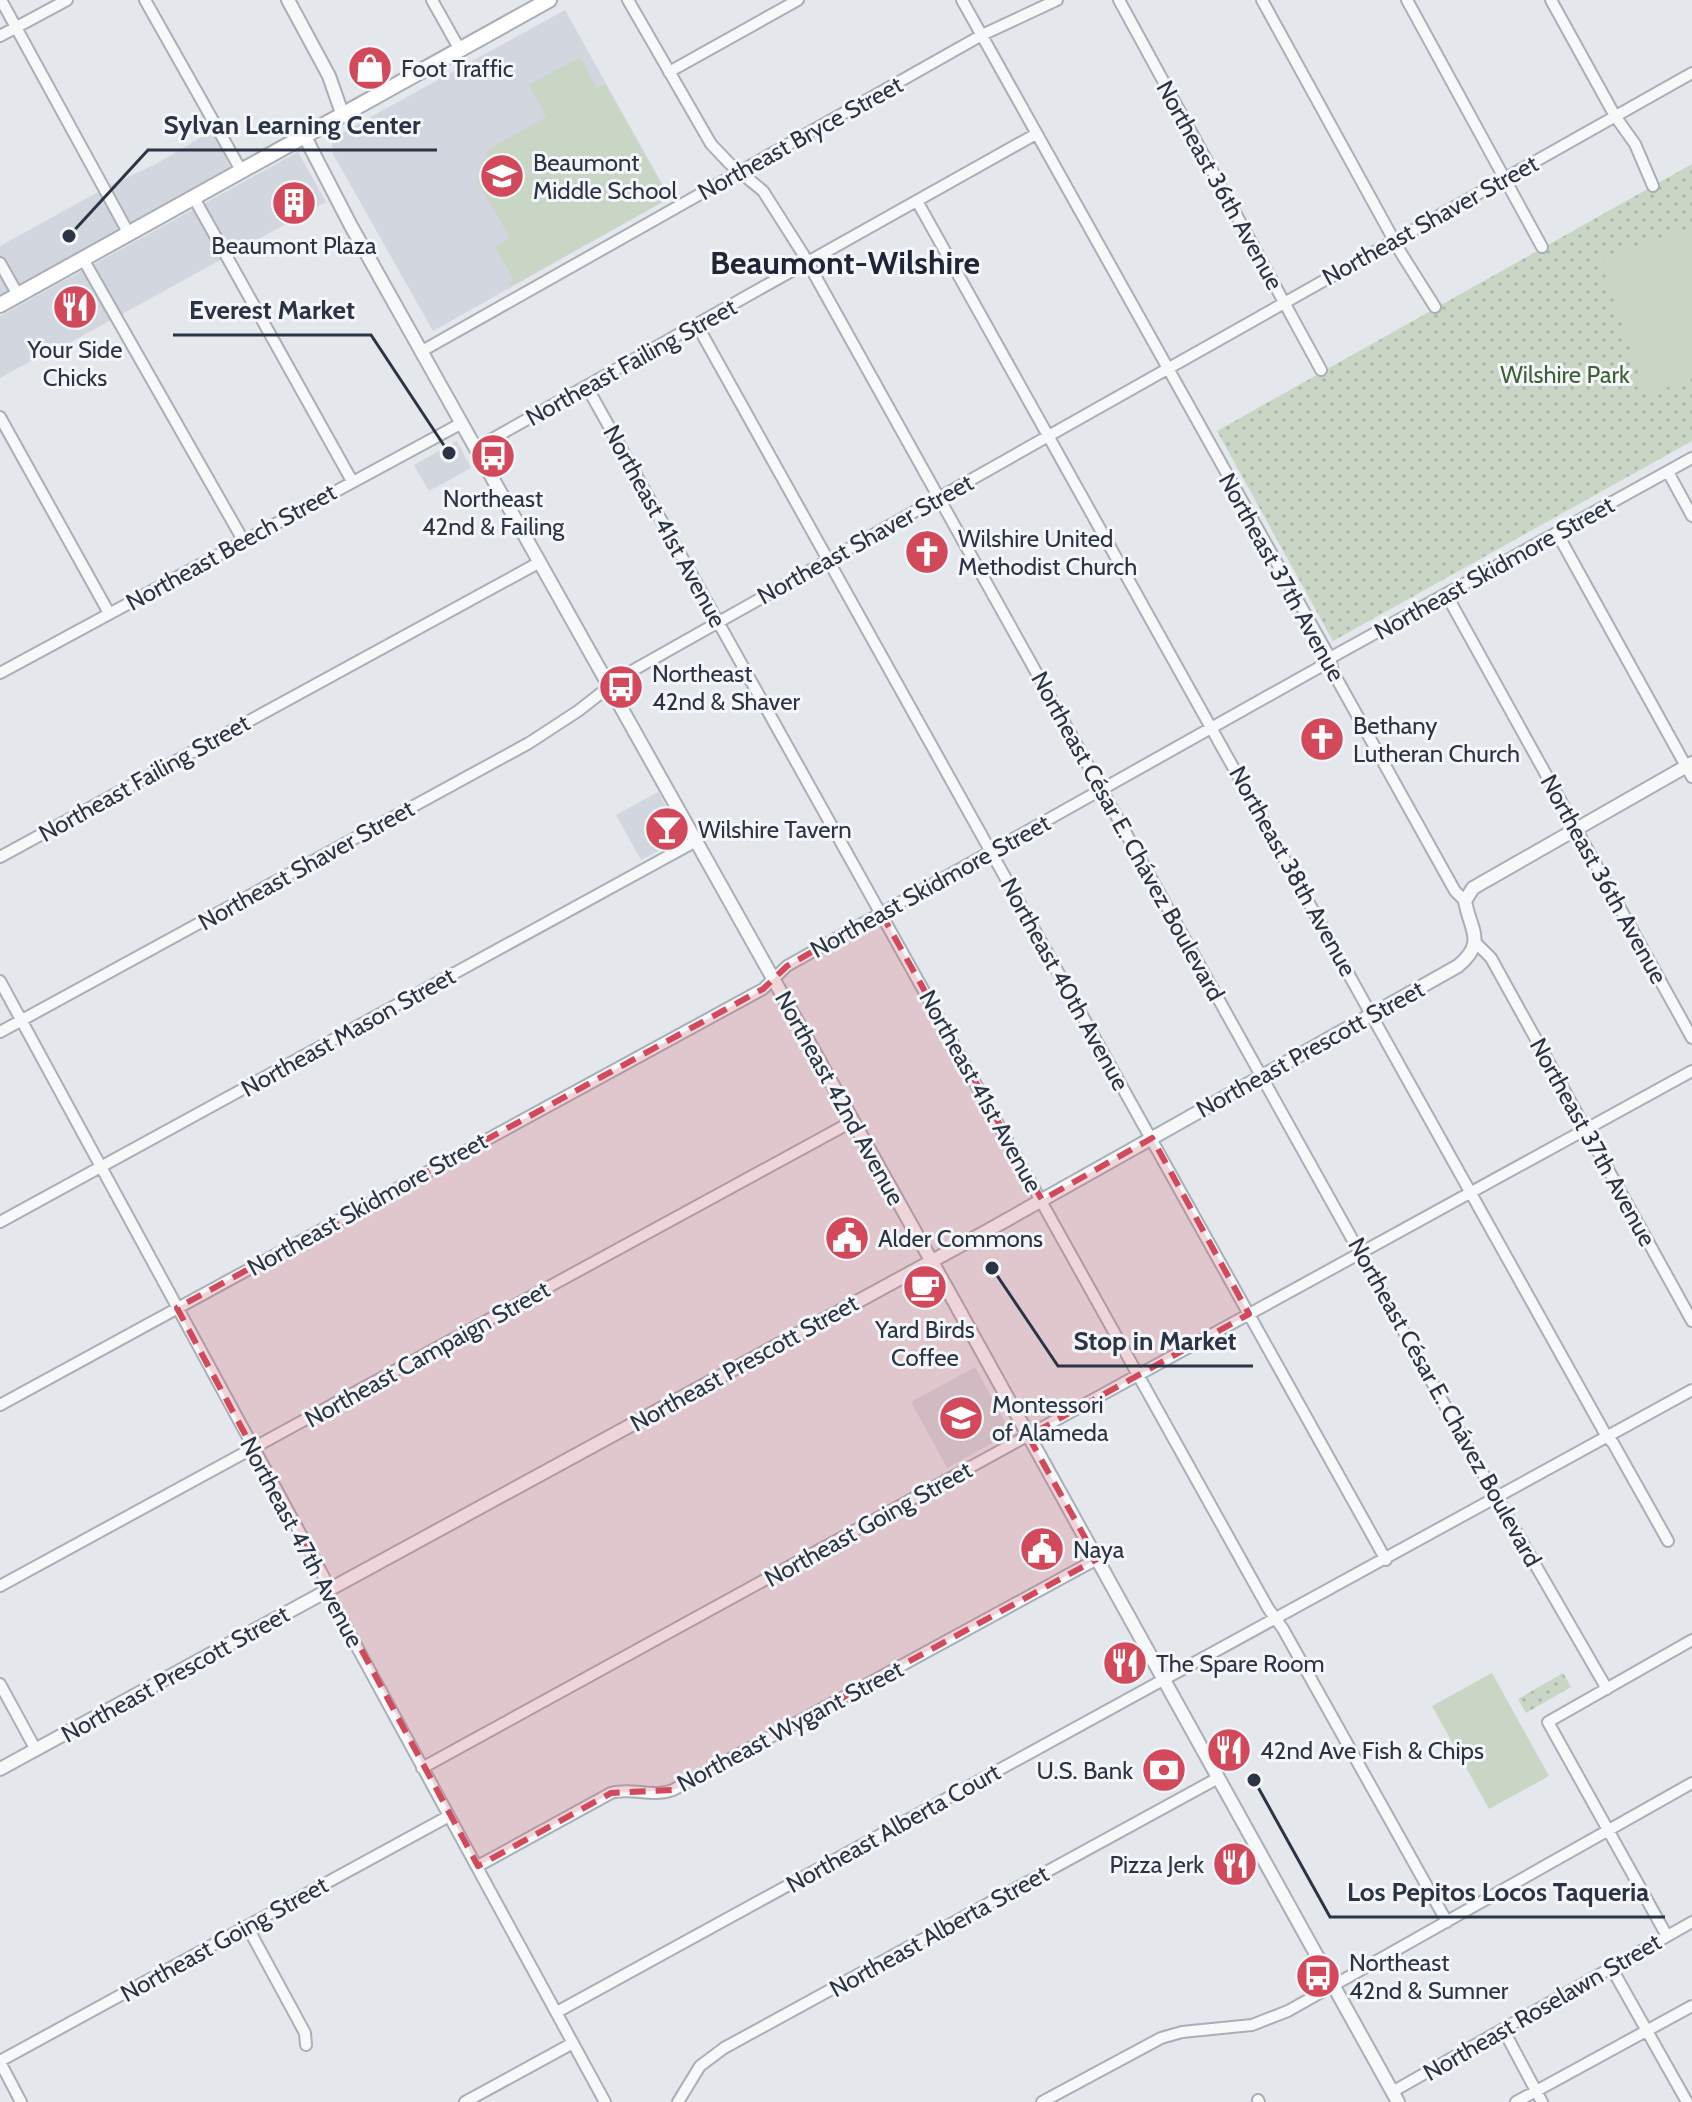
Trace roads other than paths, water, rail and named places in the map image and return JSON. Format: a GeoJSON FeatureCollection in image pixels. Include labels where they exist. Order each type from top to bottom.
{"type":"FeatureCollection","features":[{"type":"Feature","properties":{"kind":"main road"},"geometry":{"type":"LineString","coordinates":[[0,305],[549,0]]}},
{"type":"Feature","properties":{"kind":"street"},"geometry":{"type":"LineString","coordinates":[[1,0],[129,234]]}},
{"type":"Feature","properties":{"kind":"street"},"geometry":{"type":"LineString","coordinates":[[0,36],[67,0]]}},
{"type":"Feature","properties":{"kind":"street"},"geometry":{"type":"LineString","coordinates":[[145,0],[242,172]]}},
{"type":"Feature","properties":{"kind":"street"},"geometry":{"type":"LineString","coordinates":[[288,0],[329,76],[343,116]]}},
{"type":"Feature","properties":{"kind":"street"},"geometry":{"type":"LineString","coordinates":[[432,0],[460,50]]}},
{"type":"Feature","properties":{"kind":"street","name":"Northeast César E. Chávez Boulevard"},"geometry":{"type":"LineString","coordinates":[[628,0],[711,144],[772,202],[1607,1689]]}},
{"type":"Feature","properties":{"kind":"street"},"geometry":{"type":"LineString","coordinates":[[669,72],[798,0]]}},
{"type":"Feature","properties":{"kind":"street","name":"Northeast 37th Avenue"},"geometry":{"type":"LineString","coordinates":[[962,0],[1330,658],[1333,672],[1455,891],[1465,901],[1475,942],[1491,958],[1692,1321]]}},
{"type":"Feature","properties":{"kind":"street","name":"Northeast Bryce Street"},"geometry":{"type":"LineString","coordinates":[[422,351],[982,35],[1057,0]]}},
{"type":"Feature","properties":{"kind":"street","name":"Northeast 36th Avenue"},"geometry":{"type":"LineString","coordinates":[[1119,0],[1321,370]]}},
{"type":"Feature","properties":{"kind":"street"},"geometry":{"type":"LineString","coordinates":[[1262,0],[1435,307]]}},
{"type":"Feature","properties":{"kind":"street"},"geometry":{"type":"LineString","coordinates":[[1407,0],[1542,247]]}},
{"type":"Feature","properties":{"kind":"street"},"geometry":{"type":"LineString","coordinates":[[1551,0],[1615,116],[1645,163],[1653,186]]}},
{"type":"Feature","properties":{"kind":"street","name":"Northeast Shaver Street"},"geometry":{"type":"LineString","coordinates":[[0,1032],[529,743],[623,676],[1692,73]]}},
{"type":"Feature","properties":{"kind":"street","name":"Northeast Failing Street"},"geometry":{"type":"LineString","coordinates":[[476,448],[1036,134]]}},
{"type":"Feature","properties":{"kind":"street","name":"Northeast 42nd Avenue"},"geometry":{"type":"LineString","coordinates":[[305,137],[1395,2097]]}},
{"type":"Feature","properties":{"kind":"street"},"geometry":{"type":"LineString","coordinates":[[194,198],[352,481]]}},
{"type":"Feature","properties":{"kind":"street","name":"Northeast 38th Avenue"},"geometry":{"type":"LineString","coordinates":[[917,201],[1668,1541]]}},
{"type":"Feature","properties":{"kind":"street"},"geometry":{"type":"LineString","coordinates":[[83,259],[243,540]]}},
{"type":"Feature","properties":{"kind":"street"},"geometry":{"type":"LineString","coordinates":[[0,263],[18,295]]}},
{"type":"Feature","properties":{"kind":"street","name":"Northeast 40th Avenue"},"geometry":{"type":"LineString","coordinates":[[697,325],[1386,1560]]}},
{"type":"Feature","properties":{"kind":"street","name":"Northeast 41st Avenue"},"geometry":{"type":"LineString","coordinates":[[587,387],[1447,1922]]}},
{"type":"Feature","properties":{"kind":"street"},"geometry":{"type":"LineString","coordinates":[[0,417],[109,613]]}},
{"type":"Feature","properties":{"kind":"street","name":"Northeast Beech Street"},"geometry":{"type":"LineString","coordinates":[[0,673],[462,423]]}},
{"type":"Feature","properties":{"kind":"street","name":"Northeast Skidmore Street"},"geometry":{"type":"LineString","coordinates":[[0,1405],[763,989],[787,966],[1318,668],[1330,658],[1692,458]]}},
{"type":"Feature","properties":{"kind":"street"},"geometry":{"type":"LineString","coordinates":[[1668,472],[1692,516]]}},
{"type":"Feature","properties":{"kind":"street"},"geometry":{"type":"LineString","coordinates":[[1465,901],[1482,881],[1690,769],[1557,533]]}},
{"type":"Feature","properties":{"kind":"street","name":"Northeast Failing Street"},"geometry":{"type":"LineString","coordinates":[[0,857],[540,562]]}},
{"type":"Feature","properties":{"kind":"street","name":"Northeast 36th Avenue"},"geometry":{"type":"LineString","coordinates":[[1446,594],[1692,1038]]}},
{"type":"Feature","properties":{"kind":"street","name":"Northeast Mason Street"},"geometry":{"type":"LineString","coordinates":[[0,1222],[696,841]]}},
{"type":"Feature","properties":{"kind":"street","name":"Northeast Prescott Street"},"geometry":{"type":"LineString","coordinates":[[0,1769],[1042,1200],[1458,966],[1471,953],[1475,942]]}},
{"type":"Feature","properties":{"kind":"street","name":"Northeast 47th Avenue"},"geometry":{"type":"LineString","coordinates":[[0,981],[324,1577],[333,1603],[422,1768],[605,2102]]}},
{"type":"Feature","properties":{"kind":"street","name":"Northeast Going Street"},"geometry":{"type":"LineString","coordinates":[[422,1768],[1692,1071]]}},
{"type":"Feature","properties":{"kind":"street","name":"Northeast Campaign Street"},"geometry":{"type":"LineString","coordinates":[[0,1586],[853,1121]]}},
{"type":"Feature","properties":{"kind":"street","name":"Northeast Alberta Court"},"geometry":{"type":"LineString","coordinates":[[557,2012],[1692,1390]]}},
{"type":"Feature","properties":{"kind":"street","name":"Northeast Wygant Street"},"geometry":{"type":"LineString","coordinates":[[478,1866],[611,1793],[630,1790],[655,1794],[673,1790],[1097,1559]]}},
{"type":"Feature","properties":{"kind":"street"},"geometry":{"type":"LineString","coordinates":[[1667,1936],[1548,1722],[1692,1640]]}},
{"type":"Feature","properties":{"kind":"street"},"geometry":{"type":"LineString","coordinates":[[0,1684],[36,1750]]}},
{"type":"Feature","properties":{"kind":"street","name":"Northeast Alberta Street"},"geometry":{"type":"LineString","coordinates":[[678,2102],[700,2066],[724,2048],[1218,1778]]}},
{"type":"Feature","properties":{"kind":"street"},"geometry":{"type":"LineString","coordinates":[[1042,2102],[1161,2038],[1182,2032],[1238,2028],[1263,2022],[1333,1986],[1692,1783]]}},
{"type":"Feature","properties":{"kind":"street","name":"Northeast Going Street"},"geometry":{"type":"LineString","coordinates":[[0,2062],[449,1816]]}},
{"type":"Feature","properties":{"kind":"street","name":"Northeast Roselawn Street"},"geometry":{"type":"LineString","coordinates":[[1395,2097],[1503,2029],[1692,1922]]}},
{"type":"Feature","properties":{"kind":"street"},"geometry":{"type":"LineString","coordinates":[[247,1926],[305,2033],[306,2045]]}},
{"type":"Feature","properties":{"kind":"street"},"geometry":{"type":"LineString","coordinates":[[1611,1967],[1687,2102]]}},
{"type":"Feature","properties":{"kind":"street"},"geometry":{"type":"LineString","coordinates":[[1516,2102],[1692,2006]]}},
{"type":"Feature","properties":{"kind":"street"},"geometry":{"type":"LineString","coordinates":[[1503,2029],[1542,2102]]}},
{"type":"Feature","properties":{"kind":"street"},"geometry":{"type":"LineString","coordinates":[[465,2102],[573,2043]]}},
{"type":"Feature","properties":{"kind":"street"},"geometry":{"type":"LineString","coordinates":[[0,2062],[21,2102]]}},
{"type":"Feature","properties":{"kind":"place","name":"Foot Traffic"},"geometry":{"type":"Point","coordinates":[370,68]}},
{"type":"Feature","properties":{"kind":"place","name":"Beaumont Middle School"},"geometry":{"type":"Point","coordinates":[502,176]}},
{"type":"Feature","properties":{"kind":"place","name":"Beaumont Plaza"},"geometry":{"type":"Point","coordinates":[294,203]}},
{"type":"Feature","properties":{"kind":"place","name":"Sylvan Learning Center"},"geometry":{"type":"Point","coordinates":[69,236]}},
{"type":"Feature","properties":{"kind":"place","name":"Your Side Chicks"},"geometry":{"type":"Point","coordinates":[75,307]}},
{"type":"Feature","properties":{"kind":"place","name":"Everest Market"},"geometry":{"type":"Point","coordinates":[449,453]}},
{"type":"Feature","properties":{"kind":"place","name":"Northeast 42nd & Failing"},"geometry":{"type":"Point","coordinates":[493,456]}},
{"type":"Feature","properties":{"kind":"place","name":"Wilshire United Methodist Church"},"geometry":{"type":"Point","coordinates":[927,552]}},
{"type":"Feature","properties":{"kind":"place","name":"Northeast 42nd & Shaver"},"geometry":{"type":"Point","coordinates":[621,687]}},
{"type":"Feature","properties":{"kind":"place","name":"Bethany Lutheran Church"},"geometry":{"type":"Point","coordinates":[1322,739]}},
{"type":"Feature","properties":{"kind":"place","name":"Wilshire Tavern"},"geometry":{"type":"Point","coordinates":[667,829]}},
{"type":"Feature","properties":{"kind":"place","name":"Alder Commons"},"geometry":{"type":"Point","coordinates":[847,1238]}},
{"type":"Feature","properties":{"kind":"place","name":"Stop in Market"},"geometry":{"type":"Point","coordinates":[992,1268]}},
{"type":"Feature","properties":{"kind":"place","name":"Yard Birds Coffee"},"geometry":{"type":"Point","coordinates":[925,1287]}},
{"type":"Feature","properties":{"kind":"place","name":"Montessori of Alameda"},"geometry":{"type":"Point","coordinates":[961,1418]}},
{"type":"Feature","properties":{"kind":"place","name":"Naya"},"geometry":{"type":"Point","coordinates":[1042,1549]}},
{"type":"Feature","properties":{"kind":"place","name":"The Spare Room"},"geometry":{"type":"Point","coordinates":[1125,1663]}},
{"type":"Feature","properties":{"kind":"place","name":"42nd Ave Fish & Chips"},"geometry":{"type":"Point","coordinates":[1229,1750]}},
{"type":"Feature","properties":{"kind":"place","name":"U.S. Bank"},"geometry":{"type":"Point","coordinates":[1164,1770]}},
{"type":"Feature","properties":{"kind":"place","name":"Los Pepitos Locos Taqueria"},"geometry":{"type":"Point","coordinates":[1254,1780]}},
{"type":"Feature","properties":{"kind":"place","name":"Pizza Jerk"},"geometry":{"type":"Point","coordinates":[1235,1864]}},
{"type":"Feature","properties":{"kind":"place","name":"Northeast 42nd & Sumner"},"geometry":{"type":"Point","coordinates":[1318,1976]}},
{"type":"Feature","properties":{"kind":"district","name":"Beaumont-Wilshire"},"geometry":{"type":"Point","coordinates":[845,262]}},
{"type":"Feature","properties":{"kind":"park label","name":"Wilshire Park"},"geometry":{"type":"Point","coordinates":[1565,374]}}]}
